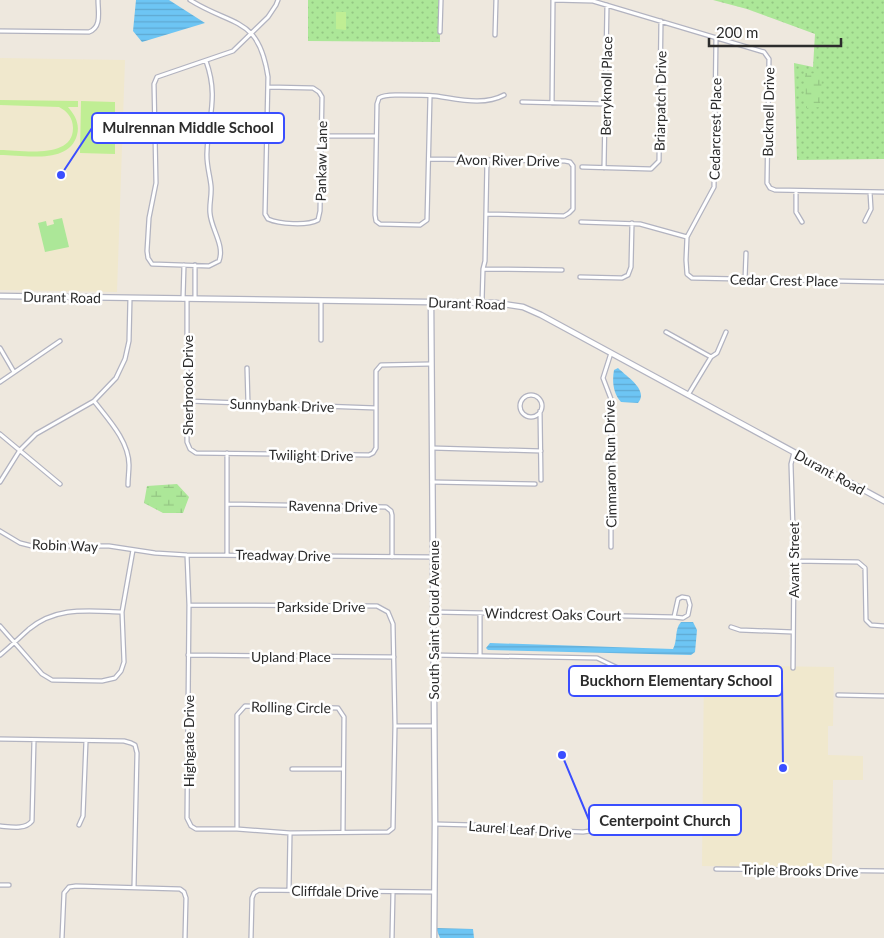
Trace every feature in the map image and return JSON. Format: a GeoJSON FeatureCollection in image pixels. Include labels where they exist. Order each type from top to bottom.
{"type":"FeatureCollection","features":[{"type":"Feature","properties":{"kind":"street"},"geometry":{"type":"LineString","coordinates":[[0,30],[89,32],[95,30],[98,25],[98,0]]}},
{"type":"Feature","properties":{"kind":"street","name":"Pankaw Lane"},"geometry":{"type":"LineString","coordinates":[[190,0],[204,9],[239,23],[252,34],[260,46],[266,60],[268,87],[266,214],[268,219],[276,223],[312,223],[318,220],[320,211],[322,98],[319,92],[312,88],[268,87]]}},
{"type":"Feature","properties":{"kind":"street"},"geometry":{"type":"LineString","coordinates":[[206,61],[212,77],[213,93],[207,155],[211,187],[210,212],[212,227],[220,250],[220,258],[219,261],[209,266],[152,264],[148,258],[150,218],[156,183],[154,84],[157,77],[233,51],[268,17],[278,0]]}},
{"type":"Feature","properties":{"kind":"street"},"geometry":{"type":"LineString","coordinates":[[440,32],[441,0]]}},
{"type":"Feature","properties":{"kind":"street"},"geometry":{"type":"LineString","coordinates":[[496,0],[496,35]]}},
{"type":"Feature","properties":{"kind":"street"},"geometry":{"type":"LineString","coordinates":[[552,103],[553,0]]}},
{"type":"Feature","properties":{"kind":"street","name":"Bucknell Drive"},"geometry":{"type":"LineString","coordinates":[[553,0],[593,1],[764,52],[769,59],[767,183],[770,188],[796,191],[884,192]]}},
{"type":"Feature","properties":{"kind":"street","name":"Berryknoll Place"},"geometry":{"type":"LineString","coordinates":[[604,168],[607,5]]}},
{"type":"Feature","properties":{"kind":"street","name":"Briarpatch Drive"},"geometry":{"type":"LineString","coordinates":[[582,168],[652,169],[659,161],[661,21]]}},
{"type":"Feature","properties":{"kind":"street","name":"Cedarcrest Place"},"geometry":{"type":"LineString","coordinates":[[686,273],[687,238],[714,187],[716,38]]}},
{"type":"Feature","properties":{"kind":"street"},"geometry":{"type":"LineString","coordinates":[[430,96],[427,220],[420,225],[380,224],[376,221],[375,215],[377,104],[379,98],[382,96],[430,96],[453,100],[495,100],[504,95]]}},
{"type":"Feature","properties":{"kind":"street"},"geometry":{"type":"LineString","coordinates":[[522,102],[605,104]]}},
{"type":"Feature","properties":{"kind":"street"},"geometry":{"type":"LineString","coordinates":[[322,136],[376,136]]}},
{"type":"Feature","properties":{"kind":"street","name":"Avon River Drive"},"geometry":{"type":"LineString","coordinates":[[429,159],[565,161],[570,163],[574,171],[573,209],[569,214],[564,216],[486,214]]}},
{"type":"Feature","properties":{"kind":"street"},"geometry":{"type":"LineString","coordinates":[[482,302],[483,269],[486,262],[487,160]]}},
{"type":"Feature","properties":{"kind":"street"},"geometry":{"type":"LineString","coordinates":[[796,191],[796,212],[802,222]]}},
{"type":"Feature","properties":{"kind":"street"},"geometry":{"type":"LineString","coordinates":[[865,220],[870,209],[870,192]]}},
{"type":"Feature","properties":{"kind":"street"},"geometry":{"type":"LineString","coordinates":[[580,222],[632,223],[687,238]]}},
{"type":"Feature","properties":{"kind":"street"},"geometry":{"type":"LineString","coordinates":[[580,277],[622,278],[628,275],[631,267],[632,223]]}},
{"type":"Feature","properties":{"kind":"street"},"geometry":{"type":"LineString","coordinates":[[745,280],[746,253]]}},
{"type":"Feature","properties":{"kind":"street","name":"Sherbrook Drive"},"geometry":{"type":"LineString","coordinates":[[184,265],[187,442],[190,450],[196,453],[227,453]]}},
{"type":"Feature","properties":{"kind":"street"},"geometry":{"type":"LineString","coordinates":[[195,266],[195,299]]}},
{"type":"Feature","properties":{"kind":"street"},"geometry":{"type":"LineString","coordinates":[[483,269],[562,270]]}},
{"type":"Feature","properties":{"kind":"street","name":"Cedar Crest Place"},"geometry":{"type":"LineString","coordinates":[[686,273],[692,278],[884,282]]}},
{"type":"Feature","properties":{"kind":"street","name":"Durant Road"},"geometry":{"type":"LineString","coordinates":[[0,296],[482,302],[510,304],[528,309],[884,501]]}},
{"type":"Feature","properties":{"kind":"street"},"geometry":{"type":"LineString","coordinates":[[0,482],[20,450],[36,434],[94,401],[116,378],[129,341],[130,298]]}},
{"type":"Feature","properties":{"kind":"street"},"geometry":{"type":"LineString","coordinates":[[321,301],[321,340]]}},
{"type":"Feature","properties":{"kind":"street","name":"South Saint Cloud Avenue"},"geometry":{"type":"LineString","coordinates":[[431,302],[435,824],[434,938]]}},
{"type":"Feature","properties":{"kind":"street"},"geometry":{"type":"LineString","coordinates":[[666,332],[711,357]]}},
{"type":"Feature","properties":{"kind":"street"},"geometry":{"type":"LineString","coordinates":[[688,395],[711,357],[717,353],[726,332]]}},
{"type":"Feature","properties":{"kind":"street"},"geometry":{"type":"LineString","coordinates":[[0,382],[60,341]]}},
{"type":"Feature","properties":{"kind":"street"},"geometry":{"type":"LineString","coordinates":[[0,348],[14,372]]}},
{"type":"Feature","properties":{"kind":"street","name":"Cimmaron Run Drive"},"geometry":{"type":"LineString","coordinates":[[611,353],[603,378],[611,399],[611,547]]}},
{"type":"Feature","properties":{"kind":"street","name":"Twilight Drive"},"geometry":{"type":"LineString","coordinates":[[227,453],[369,456],[376,448],[376,371],[381,364],[430,364]]}},
{"type":"Feature","properties":{"kind":"street"},"geometry":{"type":"LineString","coordinates":[[247,368],[248,404]]}},
{"type":"Feature","properties":{"kind":"street"},"geometry":{"type":"LineString","coordinates":[[540,411],[534,416],[527,415],[522,411],[522,401],[530,395],[537,397],[542,402],[540,411],[541,480]]}},
{"type":"Feature","properties":{"kind":"street"},"geometry":{"type":"LineString","coordinates":[[94,401],[116,429],[124,445],[129,463],[128,485]]}},
{"type":"Feature","properties":{"kind":"street","name":"Sunnybank Drive"},"geometry":{"type":"LineString","coordinates":[[187,402],[376,408]]}},
{"type":"Feature","properties":{"kind":"street"},"geometry":{"type":"LineString","coordinates":[[0,434],[60,484]]}},
{"type":"Feature","properties":{"kind":"street"},"geometry":{"type":"LineString","coordinates":[[432,448],[541,451]]}},
{"type":"Feature","properties":{"kind":"street","name":"Avant Street"},"geometry":{"type":"LineString","coordinates":[[793,668],[794,561],[791,464],[794,452]]}},
{"type":"Feature","properties":{"kind":"street"},"geometry":{"type":"LineString","coordinates":[[227,453],[227,554]]}},
{"type":"Feature","properties":{"kind":"street"},"geometry":{"type":"LineString","coordinates":[[432,482],[535,484]]}},
{"type":"Feature","properties":{"kind":"street","name":"Ravenna Drive"},"geometry":{"type":"LineString","coordinates":[[227,504],[386,507],[391,510],[392,516],[392,557]]}},
{"type":"Feature","properties":{"kind":"street","name":"Robin Way"},"geometry":{"type":"LineString","coordinates":[[0,531],[20,543],[32,546],[109,546],[133,550]]}},
{"type":"Feature","properties":{"kind":"street"},"geometry":{"type":"LineString","coordinates":[[0,626],[42,674],[52,680],[110,680],[118,676],[123,666],[122,612],[133,550]]}},
{"type":"Feature","properties":{"kind":"street","name":"Treadway Drive"},"geometry":{"type":"LineString","coordinates":[[133,550],[155,554],[187,555],[433,557]]}},
{"type":"Feature","properties":{"kind":"street","name":"Highgate Drive"},"geometry":{"type":"LineString","coordinates":[[187,555],[189,605],[187,818],[191,826],[196,829],[237,829],[290,833],[388,832],[393,828],[395,726]]}},
{"type":"Feature","properties":{"kind":"street"},"geometry":{"type":"LineString","coordinates":[[794,561],[858,562],[864,568],[866,620],[871,626],[884,626]]}},
{"type":"Feature","properties":{"kind":"street"},"geometry":{"type":"LineString","coordinates":[[682,597],[688,598],[690,604],[688,615],[683,618],[674,617],[678,599],[682,597]]}},
{"type":"Feature","properties":{"kind":"street","name":"Parkside Drive"},"geometry":{"type":"LineString","coordinates":[[189,605],[377,606],[388,612],[393,624],[395,726]]}},
{"type":"Feature","properties":{"kind":"street"},"geometry":{"type":"LineString","coordinates":[[0,655],[30,629],[47,618],[69,611],[122,612]]}},
{"type":"Feature","properties":{"kind":"street","name":"Windcrest Oaks Court"},"geometry":{"type":"LineString","coordinates":[[433,612],[674,617]]}},
{"type":"Feature","properties":{"kind":"street"},"geometry":{"type":"LineString","coordinates":[[480,613],[480,656]]}},
{"type":"Feature","properties":{"kind":"street"},"geometry":{"type":"LineString","coordinates":[[731,627],[740,630],[793,632]]}},
{"type":"Feature","properties":{"kind":"street"},"geometry":{"type":"LineString","coordinates":[[433,655],[597,658],[620,668]]}},
{"type":"Feature","properties":{"kind":"street","name":"Upland Place"},"geometry":{"type":"LineString","coordinates":[[188,656],[394,657]]}},
{"type":"Feature","properties":{"kind":"street"},"geometry":{"type":"LineString","coordinates":[[838,695],[884,696]]}},
{"type":"Feature","properties":{"kind":"street","name":"Rolling Circle"},"geometry":{"type":"LineString","coordinates":[[237,829],[237,715],[245,706],[338,708],[344,717],[343,832]]}},
{"type":"Feature","properties":{"kind":"street"},"geometry":{"type":"LineString","coordinates":[[395,726],[433,726]]}},
{"type":"Feature","properties":{"kind":"street"},"geometry":{"type":"LineString","coordinates":[[0,739],[128,742],[133,744],[136,748],[134,887]]}},
{"type":"Feature","properties":{"kind":"street"},"geometry":{"type":"LineString","coordinates":[[0,826],[24,827],[32,821],[34,740]]}},
{"type":"Feature","properties":{"kind":"street"},"geometry":{"type":"LineString","coordinates":[[79,825],[83,816],[86,741]]}},
{"type":"Feature","properties":{"kind":"street"},"geometry":{"type":"LineString","coordinates":[[292,769],[343,769]]}},
{"type":"Feature","properties":{"kind":"street","name":"Laurel Leaf Drive"},"geometry":{"type":"LineString","coordinates":[[435,824],[583,832],[612,828],[665,832]]}},
{"type":"Feature","properties":{"kind":"street"},"geometry":{"type":"LineString","coordinates":[[289,890],[290,833]]}},
{"type":"Feature","properties":{"kind":"street","name":"Triple Brooks Drive"},"geometry":{"type":"LineString","coordinates":[[716,869],[884,871]]}},
{"type":"Feature","properties":{"kind":"street"},"geometry":{"type":"LineString","coordinates":[[0,885],[9,885]]}},
{"type":"Feature","properties":{"kind":"street"},"geometry":{"type":"LineString","coordinates":[[62,938],[63,895],[67,888],[76,886],[174,888],[182,890],[186,898],[185,938]]}},
{"type":"Feature","properties":{"kind":"street","name":"Cliffdale Drive"},"geometry":{"type":"LineString","coordinates":[[251,938],[253,896],[257,891],[434,892]]}},
{"type":"Feature","properties":{"kind":"street"},"geometry":{"type":"LineString","coordinates":[[392,938],[393,892]]}},
{"type":"Feature","properties":{"kind":"shaded area"},"geometry":{"type":"Polygon","coordinates":[[[0,58],[125,60],[117,292],[0,290],[0,58]]]}},
{"type":"Feature","properties":{"kind":"shaded area"},"geometry":{"type":"Polygon","coordinates":[[[704,665],[834,667],[833,726],[828,726],[828,755],[863,756],[863,780],[833,780],[832,868],[702,866],[704,665]]]}},
{"type":"Feature","properties":{"kind":"green space"},"geometry":{"type":"Polygon","coordinates":[[[308,0],[439,0],[438,34],[440,34],[440,42],[308,41],[308,0]]]}},
{"type":"Feature","properties":{"kind":"green space"},"geometry":{"type":"Polygon","coordinates":[[[713,0],[884,0],[884,159],[797,160],[794,63],[813,67],[815,34],[747,9],[713,0]]]}},
{"type":"Feature","properties":{"kind":"green space"},"geometry":{"type":"Polygon","coordinates":[[[336,12],[346,12],[346,30],[336,29],[336,12]]]}},
{"type":"Feature","properties":{"kind":"green space"},"geometry":{"type":"Polygon","coordinates":[[[805,73],[822,74],[820,107],[806,108],[805,73]]]}},
{"type":"Feature","properties":{"kind":"green space"},"geometry":{"type":"Polygon","coordinates":[[[0,100],[78,101],[78,107],[68,107],[75,116],[78,127],[77,135],[65,151],[55,155],[32,157],[0,155],[0,150],[44,151],[55,149],[65,145],[71,138],[73,128],[69,115],[59,107],[0,105],[0,100]]]}},
{"type":"Feature","properties":{"kind":"green space"},"geometry":{"type":"Polygon","coordinates":[[[81,101],[115,102],[115,154],[80,153],[81,101]]]}},
{"type":"Feature","properties":{"kind":"green space"},"geometry":{"type":"Polygon","coordinates":[[[62,218],[69,247],[45,252],[38,223],[46,221],[47,226],[54,224],[53,220],[62,218]]]}},
{"type":"Feature","properties":{"kind":"green space"},"geometry":{"type":"Polygon","coordinates":[[[177,484],[189,497],[183,513],[163,513],[144,503],[147,486],[177,484]]]}},
{"type":"Feature","properties":{"kind":"water"},"geometry":{"type":"Polygon","coordinates":[[[136,0],[169,0],[205,23],[142,42],[133,31],[136,0]]]}},
{"type":"Feature","properties":{"kind":"water"},"geometry":{"type":"Polygon","coordinates":[[[618,368],[639,389],[641,398],[638,403],[621,402],[618,398],[613,378],[614,370],[618,368]]]}},
{"type":"Feature","properties":{"kind":"water"},"geometry":{"type":"Polygon","coordinates":[[[681,622],[693,622],[697,630],[695,652],[691,655],[488,650],[486,648],[490,643],[673,649],[681,622]]]}},
{"type":"Feature","properties":{"kind":"water"},"geometry":{"type":"Polygon","coordinates":[[[436,928],[473,929],[474,938],[440,938],[436,928]]]}},
{"type":"Feature","properties":{"kind":"place","name":"Mulrennan Middle School"},"geometry":{"type":"Point","coordinates":[61,175]}},
{"type":"Feature","properties":{"kind":"place","name":"Centerpoint Church"},"geometry":{"type":"Point","coordinates":[562,755]}},
{"type":"Feature","properties":{"kind":"place","name":"Buckhorn Elementary School"},"geometry":{"type":"Point","coordinates":[783,768]}}]}
